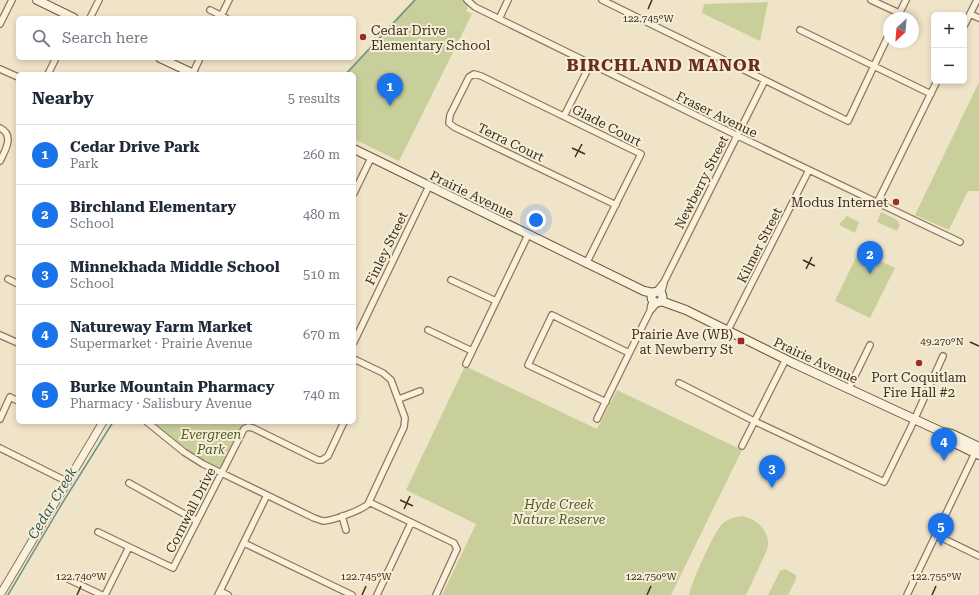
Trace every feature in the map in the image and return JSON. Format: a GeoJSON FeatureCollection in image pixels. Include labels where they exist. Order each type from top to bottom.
{"type":"FeatureCollection","features":[{"type":"Feature","properties":{"kind":"main road"},"geometry":{"type":"LineString","coordinates":[[37,0],[70,16]]}},
{"type":"Feature","properties":{"kind":"main road"},"geometry":{"type":"LineString","coordinates":[[164,60],[190,72]]}},
{"type":"Feature","properties":{"kind":"main road","name":"Prairie Avenue"},"geometry":{"type":"LineString","coordinates":[[356,151],[586,264],[657,297],[676,308],[680,308],[728,330],[786,359],[942,432],[952,434],[978,452]]}},
{"type":"Feature","properties":{"kind":"street"},"geometry":{"type":"LineString","coordinates":[[0,24],[12,0]]}},
{"type":"Feature","properties":{"kind":"street"},"geometry":{"type":"LineString","coordinates":[[91,16],[99,0]]}},
{"type":"Feature","properties":{"kind":"street"},"geometry":{"type":"LineString","coordinates":[[222,16],[229,0]]}},
{"type":"Feature","properties":{"kind":"street","name":"Fraser Avenue"},"geometry":{"type":"LineString","coordinates":[[467,0],[475,7],[499,19],[738,136],[960,242]]}},
{"type":"Feature","properties":{"kind":"street"},"geometry":{"type":"LineString","coordinates":[[499,19],[508,0]]}},
{"type":"Feature","properties":{"kind":"street"},"geometry":{"type":"LineString","coordinates":[[602,0],[848,121],[883,46]]}},
{"type":"Feature","properties":{"kind":"street"},"geometry":{"type":"LineString","coordinates":[[871,0],[891,12]]}},
{"type":"Feature","properties":{"kind":"street"},"geometry":{"type":"LineString","coordinates":[[900,12],[906,0]]}},
{"type":"Feature","properties":{"kind":"street"},"geometry":{"type":"LineString","coordinates":[[967,20],[977,0]]}},
{"type":"Feature","properties":{"kind":"street"},"geometry":{"type":"LineString","coordinates":[[210,10],[220,16]]}},
{"type":"Feature","properties":{"kind":"street"},"geometry":{"type":"LineString","coordinates":[[970,14],[979,18]]}},
{"type":"Feature","properties":{"kind":"street"},"geometry":{"type":"LineString","coordinates":[[800,30],[931,94]]}},
{"type":"Feature","properties":{"kind":"street"},"geometry":{"type":"LineString","coordinates":[[49,72],[55,60]]}},
{"type":"Feature","properties":{"kind":"street"},"geometry":{"type":"LineString","coordinates":[[195,72],[199,60]]}},
{"type":"Feature","properties":{"kind":"street"},"geometry":{"type":"LineString","coordinates":[[564,116],[591,64]]}},
{"type":"Feature","properties":{"kind":"street"},"geometry":{"type":"LineString","coordinates":[[0,69],[16,76]]}},
{"type":"Feature","properties":{"kind":"street","name":"Glade Court"},"geometry":{"type":"LineString","coordinates":[[474,74],[481,76],[642,154],[586,264]]}},
{"type":"Feature","properties":{"kind":"street","name":"Terra Court"},"geometry":{"type":"LineString","coordinates":[[474,74],[469,77],[450,116],[449,122],[454,126],[616,204]]}},
{"type":"Feature","properties":{"kind":"street","name":"Newberry Street"},"geometry":{"type":"LineString","coordinates":[[598,419],[664,282],[765,80]]}},
{"type":"Feature","properties":{"kind":"street"},"geometry":{"type":"LineString","coordinates":[[877,203],[936,84]]}},
{"type":"Feature","properties":{"kind":"street"},"geometry":{"type":"LineString","coordinates":[[0,128],[7,134],[8,141],[8,146],[0,161]]}},
{"type":"Feature","properties":{"kind":"street"},"geometry":{"type":"LineString","coordinates":[[356,189],[371,158]]}},
{"type":"Feature","properties":{"kind":"street","name":"Kilmer Street"},"geometry":{"type":"LineString","coordinates":[[728,330],[809,170]]}},
{"type":"Feature","properties":{"kind":"street","name":"Finley Street"},"geometry":{"type":"LineString","coordinates":[[356,338],[429,186]]}},
{"type":"Feature","properties":{"kind":"street"},"geometry":{"type":"LineString","coordinates":[[466,364],[528,235]]}},
{"type":"Feature","properties":{"kind":"street"},"geometry":{"type":"LineString","coordinates":[[8,279],[16,283]]}},
{"type":"Feature","properties":{"kind":"street"},"geometry":{"type":"LineString","coordinates":[[451,280],[496,301]]}},
{"type":"Feature","properties":{"kind":"street"},"geometry":{"type":"LineString","coordinates":[[606,402],[528,365],[552,315],[630,353]]}},
{"type":"Feature","properties":{"kind":"street"},"geometry":{"type":"LineString","coordinates":[[428,330],[472,351]]}},
{"type":"Feature","properties":{"kind":"street"},"geometry":{"type":"LineString","coordinates":[[0,335],[16,342]]}},
{"type":"Feature","properties":{"kind":"street"},"geometry":{"type":"LineString","coordinates":[[849,388],[870,345]]}},
{"type":"Feature","properties":{"kind":"street"},"geometry":{"type":"LineString","coordinates":[[679,383],[754,421],[884,482],[943,356]]}},
{"type":"Feature","properties":{"kind":"street"},"geometry":{"type":"LineString","coordinates":[[742,446],[786,359]]}},
{"type":"Feature","properties":{"kind":"street"},"geometry":{"type":"LineString","coordinates":[[150,424],[192,457],[267,495],[320,520],[342,516],[360,510],[369,502],[404,427],[405,418],[399,399],[388,376],[356,360]]}},
{"type":"Feature","properties":{"kind":"street"},"geometry":{"type":"LineString","coordinates":[[399,399],[420,391]]}},
{"type":"Feature","properties":{"kind":"street"},"geometry":{"type":"LineString","coordinates":[[0,419],[10,397],[16,400]]}},
{"type":"Feature","properties":{"kind":"street"},"geometry":{"type":"LineString","coordinates":[[0,595],[102,424]]}},
{"type":"Feature","properties":{"kind":"street","name":"Cornwall Drive"},"geometry":{"type":"LineString","coordinates":[[130,547],[173,568],[242,431],[246,428],[253,428],[318,460],[322,460],[328,456],[343,424]]}},
{"type":"Feature","properties":{"kind":"street"},"geometry":{"type":"LineString","coordinates":[[0,448],[68,482]]}},
{"type":"Feature","properties":{"kind":"street"},"geometry":{"type":"LineString","coordinates":[[907,595],[978,452]]}},
{"type":"Feature","properties":{"kind":"street"},"geometry":{"type":"LineString","coordinates":[[129,483],[197,521]]}},
{"type":"Feature","properties":{"kind":"street"},"geometry":{"type":"LineString","coordinates":[[228,595],[219,593],[267,495]]}},
{"type":"Feature","properties":{"kind":"street"},"geometry":{"type":"LineString","coordinates":[[369,502],[454,543],[457,548],[436,595]]}},
{"type":"Feature","properties":{"kind":"street"},"geometry":{"type":"LineString","coordinates":[[342,516],[346,530]]}},
{"type":"Feature","properties":{"kind":"street"},"geometry":{"type":"LineString","coordinates":[[377,595],[412,523]]}},
{"type":"Feature","properties":{"kind":"street"},"geometry":{"type":"LineString","coordinates":[[68,579],[104,595],[130,547],[98,532]]}},
{"type":"Feature","properties":{"kind":"street"},"geometry":{"type":"LineString","coordinates":[[936,536],[979,556]]}},
{"type":"Feature","properties":{"kind":"street"},"geometry":{"type":"LineString","coordinates":[[244,543],[352,595]]}},
{"type":"Feature","properties":{"kind":"green space"},"geometry":{"type":"Polygon","coordinates":[[[413,0],[471,0],[466,11],[472,14],[399,161],[356,140],[356,72],[346,72],[413,0]]]}},
{"type":"Feature","properties":{"kind":"green space"},"geometry":{"type":"Polygon","coordinates":[[[768,2],[760,41],[702,13],[704,4],[768,2]]]}},
{"type":"Feature","properties":{"kind":"green space"},"geometry":{"type":"Polygon","coordinates":[[[979,82],[979,191],[968,191],[949,230],[915,215],[979,82]]]}},
{"type":"Feature","properties":{"kind":"green space"},"geometry":{"type":"Polygon","coordinates":[[[881,212],[897,220],[900,225],[897,231],[877,222],[881,212]]]}},
{"type":"Feature","properties":{"kind":"green space"},"geometry":{"type":"Polygon","coordinates":[[[847,216],[859,222],[855,233],[839,225],[847,216]]]}},
{"type":"Feature","properties":{"kind":"green space"},"geometry":{"type":"Polygon","coordinates":[[[859,251],[895,268],[870,318],[835,301],[859,251]]]}},
{"type":"Feature","properties":{"kind":"green space","name":"Hyde Creek Nature Reserve"},"geometry":{"type":"Polygon","coordinates":[[[465,366],[597,429],[617,390],[742,450],[671,595],[442,595],[476,524],[406,490],[465,366]]]}},
{"type":"Feature","properties":{"kind":"green space","name":"Evergreen Park"},"geometry":{"type":"Polygon","coordinates":[[[155,424],[245,424],[221,466],[218,467],[200,458],[155,424]]]}},
{"type":"Feature","properties":{"kind":"green space"},"geometry":{"type":"Polygon","coordinates":[[[742,516],[753,520],[762,528],[766,533],[768,544],[767,550],[746,595],[689,595],[703,558],[718,529],[727,521],[742,516]]]}},
{"type":"Feature","properties":{"kind":"green space"},"geometry":{"type":"Polygon","coordinates":[[[785,569],[796,575],[796,579],[788,595],[768,595],[780,571],[785,569]]]}},
{"type":"Feature","properties":{"kind":"waterway","name":"Cedar Creek"},"geometry":{"type":"LineString","coordinates":[[348,72],[415,0]]}},
{"type":"Feature","properties":{"kind":"waterway","name":"Cedar Creek"},"geometry":{"type":"LineString","coordinates":[[8,595],[63,502],[112,424]]}},
{"type":"Feature","properties":{"kind":"place","name":"Cedar Drive Elementary School"},"geometry":{"type":"Point","coordinates":[363,37]}},
{"type":"Feature","properties":{"kind":"place","name":"Cedar Drive Park"},"geometry":{"type":"Point","coordinates":[390,106]}},
{"type":"Feature","properties":{"kind":"place","name":"Modus Internet"},"geometry":{"type":"Point","coordinates":[896,202]}},
{"type":"Feature","properties":{"kind":"place","name":"Birchland Elementary"},"geometry":{"type":"Point","coordinates":[870,274]}},
{"type":"Feature","properties":{"kind":"place","name":"Prairie Ave (WB) at Newberry St"},"geometry":{"type":"Point","coordinates":[741,341]}},
{"type":"Feature","properties":{"kind":"place","name":"Port Coquitlam Fire Hall #2"},"geometry":{"type":"Point","coordinates":[919,363]}},
{"type":"Feature","properties":{"kind":"place","name":"Natureway Farm Market"},"geometry":{"type":"Point","coordinates":[944,461]}},
{"type":"Feature","properties":{"kind":"place","name":"Minnekhada Middle School"},"geometry":{"type":"Point","coordinates":[772,488]}},
{"type":"Feature","properties":{"kind":"place","name":"Burke Mountain Pharmacy"},"geometry":{"type":"Point","coordinates":[941,546]}},
{"type":"Feature","properties":{"kind":"district","name":"BIRCHLAND MANOR"},"geometry":{"type":"Point","coordinates":[664,65]}}]}
